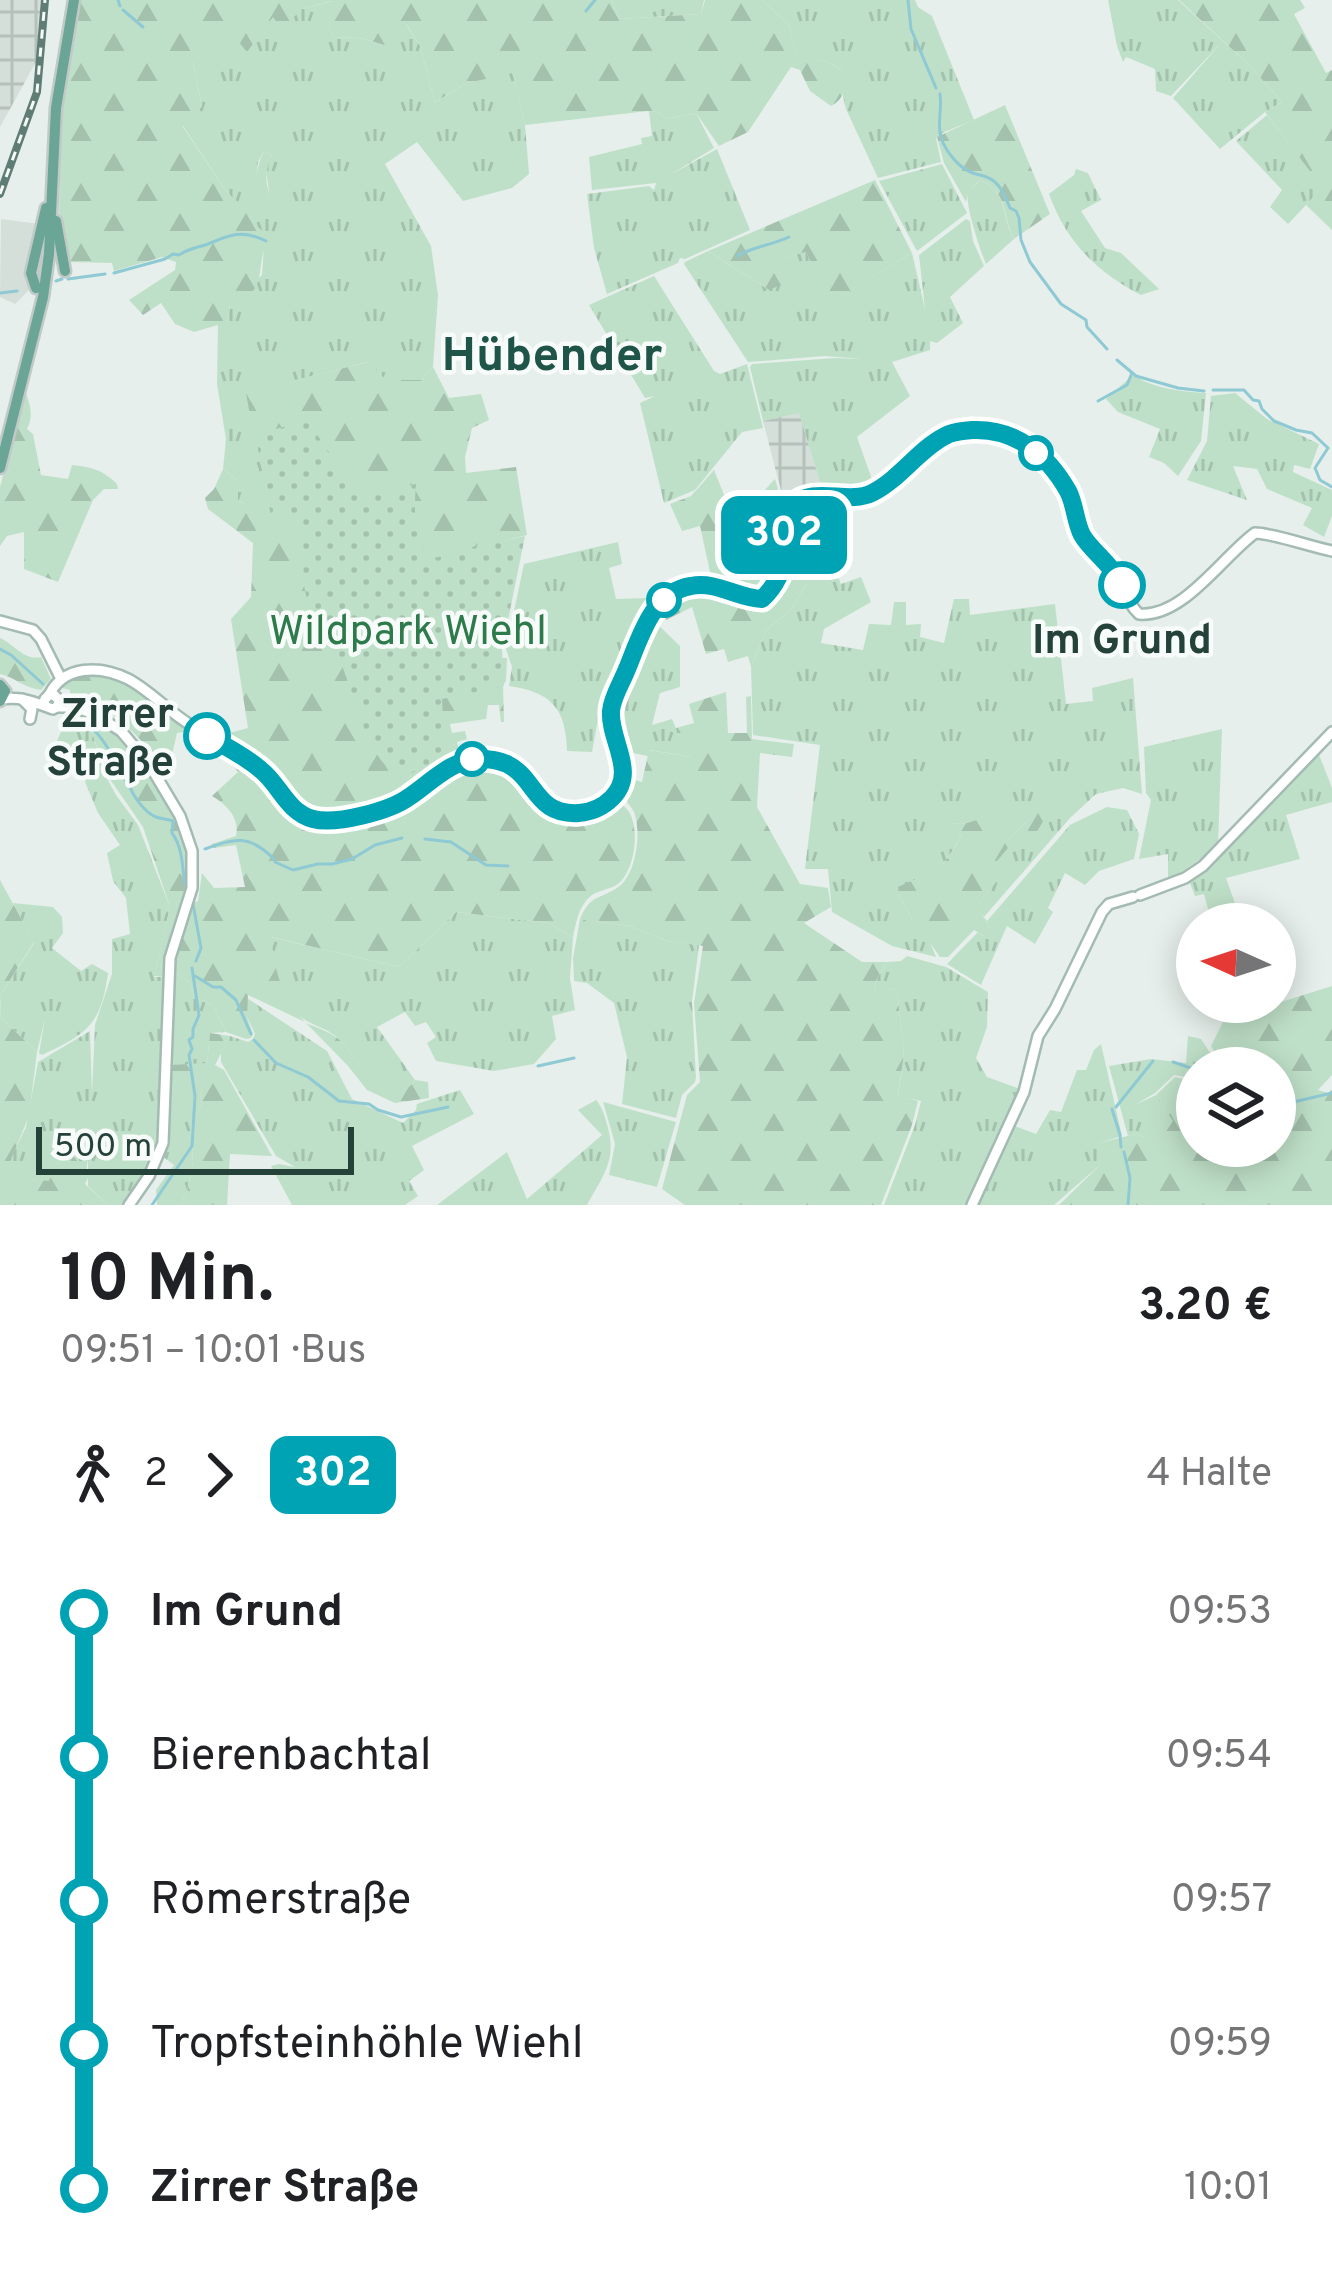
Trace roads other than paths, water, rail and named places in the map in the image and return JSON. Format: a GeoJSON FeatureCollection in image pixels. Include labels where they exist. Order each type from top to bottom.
{"type":"FeatureCollection","features":[{"type":"Feature","properties":{"kind":"main road"},"geometry":{"type":"LineString","coordinates":[[0,468],[48,268],[56,108],[74,0]]}},
{"type":"Feature","properties":{"kind":"main road"},"geometry":{"type":"LineString","coordinates":[[40,292],[31,273],[53,164]]}},
{"type":"Feature","properties":{"kind":"main road"},"geometry":{"type":"LineString","coordinates":[[52,199],[64,271]]}},
{"type":"Feature","properties":{"kind":"main road"},"geometry":{"type":"LineString","coordinates":[[59,679],[79,670],[124,677],[259,768],[296,811],[311,819],[325,821],[398,804],[453,767],[476,759],[508,764],[537,797],[565,813],[593,810],[617,792],[623,767],[612,722],[613,705],[648,620],[664,600],[678,590],[707,585],[762,599],[784,560],[785,518],[793,506],[816,496],[863,496],[952,433],[988,430],[1017,437],[1044,461],[1072,500],[1084,538],[1116,573],[1135,611],[1145,615],[1175,604],[1256,533],[1332,551]]}},
{"type":"Feature","properties":{"kind":"main road"},"geometry":{"type":"LineString","coordinates":[[0,621],[33,629],[41,639],[59,679],[52,700]]}},
{"type":"Feature","properties":{"kind":"main road"},"geometry":{"type":"LineString","coordinates":[[1,693],[52,700]]}},
{"type":"Feature","properties":{"kind":"main road"},"geometry":{"type":"LineString","coordinates":[[1,693],[52,700],[122,731],[180,816],[194,863],[192,888],[170,958],[163,1143],[129,1205]]}},
{"type":"Feature","properties":{"kind":"main road"},"geometry":{"type":"LineString","coordinates":[[22,699],[32,709],[30,718]]}},
{"type":"Feature","properties":{"kind":"main road"},"geometry":{"type":"LineString","coordinates":[[972,1205],[1020,1102],[1038,1036],[1102,913],[1109,904],[1185,878],[1203,866],[1332,732]]}},
{"type":"Feature","properties":{"kind":"waterway"},"geometry":{"type":"LineString","coordinates":[[118,0],[120,6]]}},
{"type":"Feature","properties":{"kind":"waterway"},"geometry":{"type":"LineString","coordinates":[[586,11],[595,0]]}},
{"type":"Feature","properties":{"kind":"waterway"},"geometry":{"type":"LineString","coordinates":[[908,0],[911,29],[936,88]]}},
{"type":"Feature","properties":{"kind":"waterway"},"geometry":{"type":"LineString","coordinates":[[123,10],[143,27]]}},
{"type":"Feature","properties":{"kind":"waterway"},"geometry":{"type":"LineString","coordinates":[[940,94],[940,133],[947,150],[965,169],[998,185],[1019,218],[1030,262],[1061,304],[1086,320],[1107,349]]}},
{"type":"Feature","properties":{"kind":"waterway"},"geometry":{"type":"LineString","coordinates":[[114,273],[229,236],[243,234],[266,241]]}},
{"type":"Feature","properties":{"kind":"waterway"},"geometry":{"type":"LineString","coordinates":[[737,256],[789,237]]}},
{"type":"Feature","properties":{"kind":"waterway"},"geometry":{"type":"LineString","coordinates":[[68,279],[105,274]]}},
{"type":"Feature","properties":{"kind":"waterway"},"geometry":{"type":"LineString","coordinates":[[56,281],[62,279]]}},
{"type":"Feature","properties":{"kind":"waterway"},"geometry":{"type":"LineString","coordinates":[[0,293],[17,291]]}},
{"type":"Feature","properties":{"kind":"waterway"},"geometry":{"type":"LineString","coordinates":[[1117,360],[1136,376],[1204,391]]}},
{"type":"Feature","properties":{"kind":"waterway"},"geometry":{"type":"LineString","coordinates":[[1098,401],[1127,385],[1132,373]]}},
{"type":"Feature","properties":{"kind":"waterway"},"geometry":{"type":"LineString","coordinates":[[1213,390],[1244,390],[1274,421],[1312,433],[1328,448],[1315,468],[1320,480],[1332,487]]}},
{"type":"Feature","properties":{"kind":"waterway"},"geometry":{"type":"LineString","coordinates":[[0,649],[43,684]]}},
{"type":"Feature","properties":{"kind":"waterway"},"geometry":{"type":"LineString","coordinates":[[73,716],[101,738],[143,807],[173,821],[185,885]]}},
{"type":"Feature","properties":{"kind":"waterway"},"geometry":{"type":"LineString","coordinates":[[275,862],[293,870],[332,864],[402,838]]}},
{"type":"Feature","properties":{"kind":"waterway"},"geometry":{"type":"LineString","coordinates":[[425,839],[451,842],[486,865],[508,866]]}},
{"type":"Feature","properties":{"kind":"waterway"},"geometry":{"type":"LineString","coordinates":[[205,849],[242,840],[274,859]]}},
{"type":"Feature","properties":{"kind":"waterway"},"geometry":{"type":"LineString","coordinates":[[193,904],[201,948],[196,961]]}},
{"type":"Feature","properties":{"kind":"waterway"},"geometry":{"type":"LineString","coordinates":[[152,1205],[192,1146],[195,1096],[189,1040],[199,1015],[192,968]]}},
{"type":"Feature","properties":{"kind":"waterway"},"geometry":{"type":"LineString","coordinates":[[195,976],[221,987],[236,1000],[251,1034]]}},
{"type":"Feature","properties":{"kind":"waterway"},"geometry":{"type":"LineString","coordinates":[[254,1040],[276,1063],[308,1077],[339,1101],[369,1104],[401,1117],[448,1107]]}},
{"type":"Feature","properties":{"kind":"waterway"},"geometry":{"type":"LineString","coordinates":[[538,1066],[574,1058]]}},
{"type":"Feature","properties":{"kind":"waterway"},"geometry":{"type":"LineString","coordinates":[[1116,1107],[1153,1061]]}},
{"type":"Feature","properties":{"kind":"waterway"},"geometry":{"type":"LineString","coordinates":[[1296,1101],[1332,1093]]}},
{"type":"Feature","properties":{"kind":"waterway"},"geometry":{"type":"LineString","coordinates":[[1112,1109],[1121,1147]]}},
{"type":"Feature","properties":{"kind":"waterway"},"geometry":{"type":"LineString","coordinates":[[1124,1152],[1130,1178],[1128,1205]]}},
{"type":"Feature","properties":{"kind":"railway"},"geometry":{"type":"LineString","coordinates":[[0,194],[37,92],[45,0]]}},
{"type":"Feature","properties":{"kind":"place","name":"Im Grund"},"geometry":{"type":"Point","coordinates":[1122,585]}},
{"type":"Feature","properties":{"kind":"place","name":"Zirrer Straße"},"geometry":{"type":"Point","coordinates":[207,736]}},
{"type":"Feature","properties":{"kind":"district","name":"Hübender"},"geometry":{"type":"Point","coordinates":[552,353]}},
{"type":"Feature","properties":{"kind":"park label","name":"Wildpark Wiehl"},"geometry":{"type":"Point","coordinates":[408,629]}}]}
